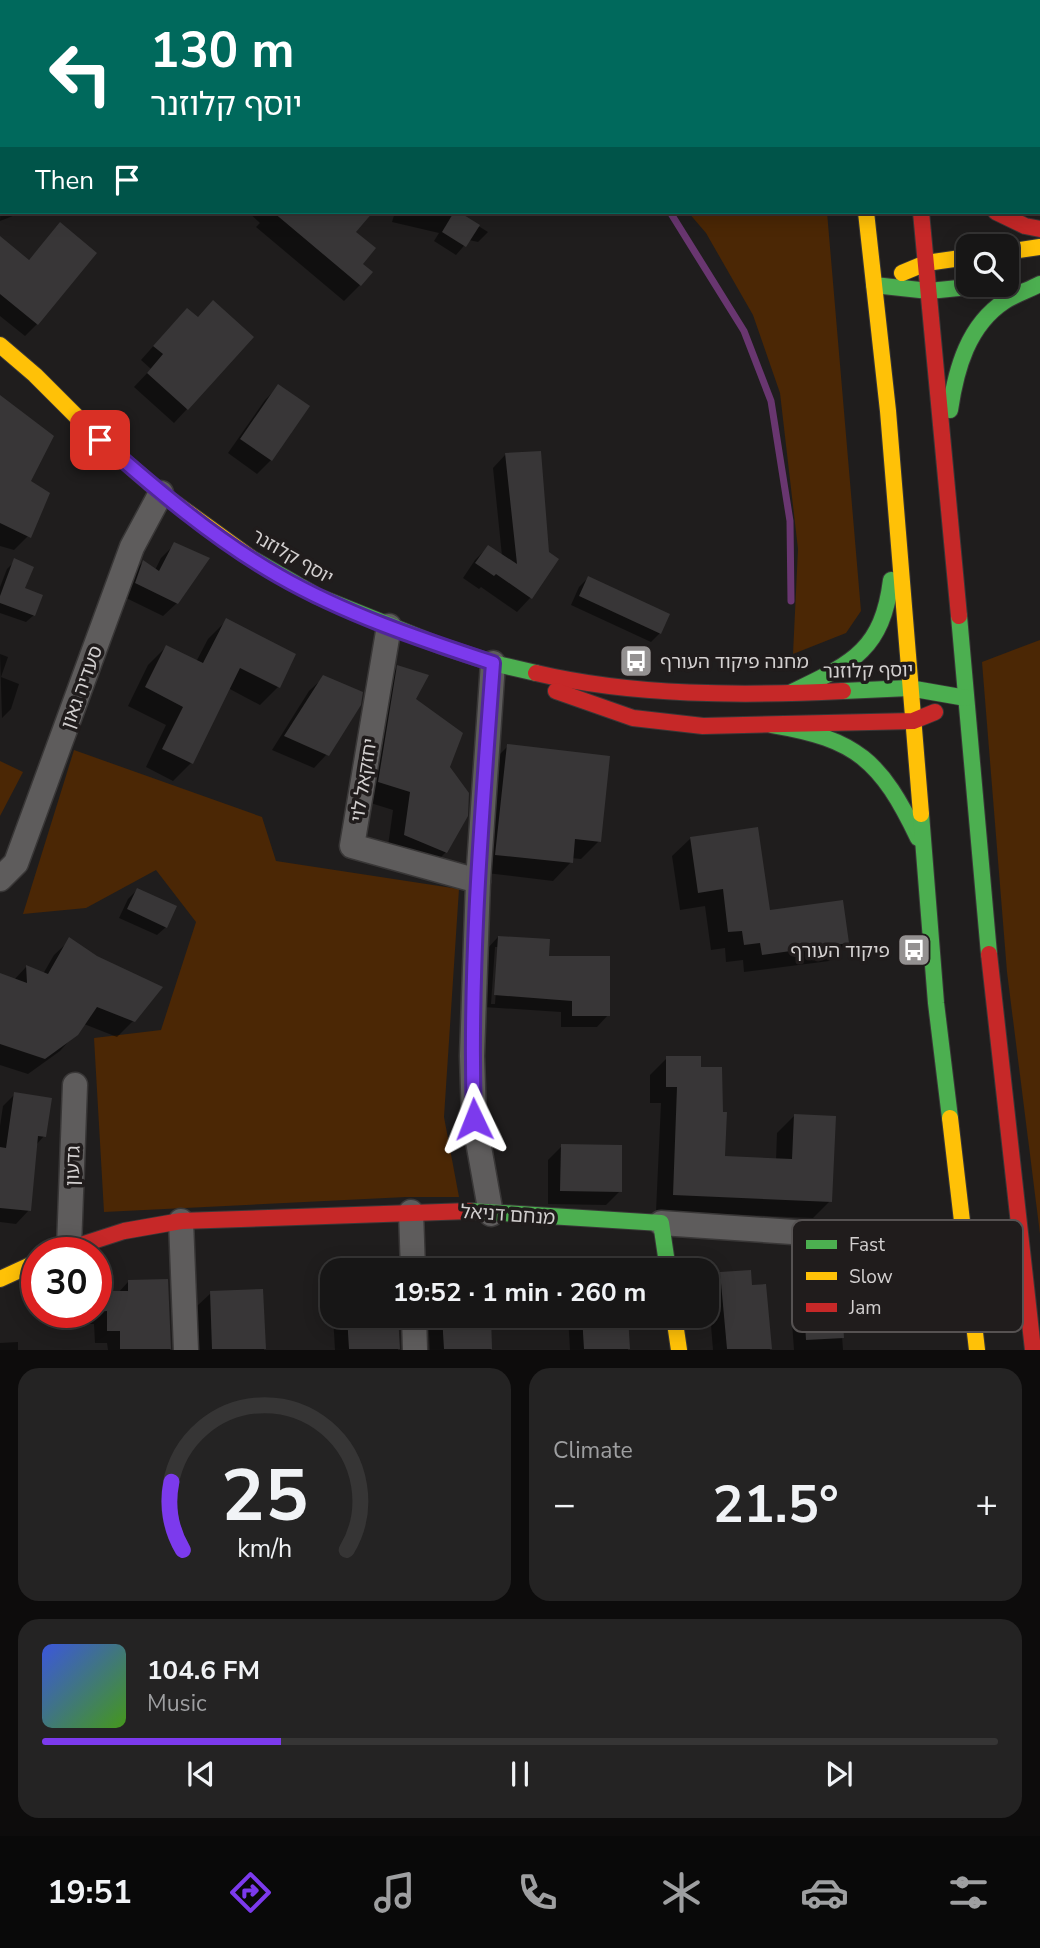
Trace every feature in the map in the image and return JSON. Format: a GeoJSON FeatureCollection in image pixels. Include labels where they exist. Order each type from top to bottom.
{"type":"FeatureCollection","features":[{"type":"Feature","properties":{"kind":"main road"},"geometry":{"type":"LineString","coordinates":[[866,214],[895,501],[936,1003],[962,1220]]}},
{"type":"Feature","properties":{"kind":"main road"},"geometry":{"type":"LineString","coordinates":[[921,214],[993,1002],[1018,1220]]}},
{"type":"Feature","properties":{"kind":"main road"},"geometry":{"type":"LineString","coordinates":[[1000,214],[1025,226],[1040,229]]}},
{"type":"Feature","properties":{"kind":"main road"},"geometry":{"type":"LineString","coordinates":[[1019,250],[1040,247]]}},
{"type":"Feature","properties":{"kind":"main road"},"geometry":{"type":"LineString","coordinates":[[874,285],[926,263],[956,259]]}},
{"type":"Feature","properties":{"kind":"main road"},"geometry":{"type":"LineString","coordinates":[[944,454],[951,401],[970,338],[986,317],[1004,302],[1040,282]]}},
{"type":"Feature","properties":{"kind":"main road"},"geometry":{"type":"LineString","coordinates":[[1019,283],[1040,282]]}},
{"type":"Feature","properties":{"kind":"main road"},"geometry":{"type":"LineString","coordinates":[[874,285],[929,291],[956,288]]}},
{"type":"Feature","properties":{"kind":"main road","name":"יוסף קלוזנר"},"geometry":{"type":"LineString","coordinates":[[0,345],[35,375],[100,440],[161,493],[279,576],[317,596],[388,626],[493,663],[572,698],[633,718],[703,726],[913,721],[966,698]]}},
{"type":"Feature","properties":{"kind":"main road","name":"יוסף קלוזנר"},"geometry":{"type":"LineString","coordinates":[[25,388],[100,440]]}},
{"type":"Feature","properties":{"kind":"main road"},"geometry":{"type":"LineString","coordinates":[[790,693],[853,660],[868,646],[883,623],[890,590],[895,501]]}},
{"type":"Feature","properties":{"kind":"main road","name":"יוסף קלוזנר"},"geometry":{"type":"LineString","coordinates":[[493,663],[561,679],[641,688],[758,695],[909,688],[966,698]]}},
{"type":"Feature","properties":{"kind":"main road"},"geometry":{"type":"LineString","coordinates":[[772,724],[824,735],[868,759],[904,807],[925,851]]}},
{"type":"Feature","properties":{"kind":"main road","name":"מנחם דניאל"},"geometry":{"type":"LineString","coordinates":[[104,1237],[181,1221],[454,1210],[661,1223]]}},
{"type":"Feature","properties":{"kind":"main road"},"geometry":{"type":"LineString","coordinates":[[661,1223],[665,1258]]}},
{"type":"Feature","properties":{"kind":"main road"},"geometry":{"type":"LineString","coordinates":[[1023,1262],[1033,1349]]}},
{"type":"Feature","properties":{"kind":"main road"},"geometry":{"type":"LineString","coordinates":[[0,1279],[21,1269]]}},
{"type":"Feature","properties":{"kind":"main road"},"geometry":{"type":"LineString","coordinates":[[676,1328],[679,1349]]}},
{"type":"Feature","properties":{"kind":"street","name":"סעדיה גאון"},"geometry":{"type":"LineString","coordinates":[[0,879],[16,863],[132,547],[161,493]]}},
{"type":"Feature","properties":{"kind":"street","name":"יחזקאל לוי"},"geometry":{"type":"LineString","coordinates":[[388,626],[352,846],[478,881]]}},
{"type":"Feature","properties":{"kind":"street"},"geometry":{"type":"LineString","coordinates":[[491,1214],[473,1106],[472,1056],[478,881],[493,663]]}},
{"type":"Feature","properties":{"kind":"street","name":"גדעון"},"geometry":{"type":"LineString","coordinates":[[63,1237],[75,1085]]}},
{"type":"Feature","properties":{"kind":"street"},"geometry":{"type":"LineString","coordinates":[[411,1212],[413,1258]]}},
{"type":"Feature","properties":{"kind":"street"},"geometry":{"type":"LineString","coordinates":[[181,1221],[186,1349]]}},
{"type":"Feature","properties":{"kind":"street","name":"מנחם דניאל"},"geometry":{"type":"LineString","coordinates":[[661,1223],[792,1232]]}},
{"type":"Feature","properties":{"kind":"street"},"geometry":{"type":"LineString","coordinates":[[414,1328],[415,1349]]}},
{"type":"Feature","properties":{"kind":"shaded area"},"geometry":{"type":"Polygon","coordinates":[[[690,214],[827,214],[861,611],[846,633],[793,654],[798,549],[780,393],[753,315],[706,233],[690,214]]]}},
{"type":"Feature","properties":{"kind":"shaded area"},"geometry":{"type":"Polygon","coordinates":[[[1040,640],[1040,1234],[1007,972],[982,662],[1040,640]]]}},
{"type":"Feature","properties":{"kind":"shaded area"},"geometry":{"type":"Polygon","coordinates":[[[74,750],[262,817],[276,861],[459,889],[444,1117],[459,1197],[406,1197],[104,1212],[94,1038],[161,1030],[196,922],[156,870],[86,908],[23,914],[74,750]]]}},
{"type":"Feature","properties":{"kind":"shaded area"},"geometry":{"type":"Polygon","coordinates":[[[0,761],[23,772],[0,816],[0,761]]]}},
{"type":"Feature","properties":{"kind":"building"},"geometry":{"type":"Polygon","coordinates":[[[275,214],[371,214],[356,232],[376,248],[363,264],[373,272],[361,286],[275,214]]]}},
{"type":"Feature","properties":{"kind":"building"},"geometry":{"type":"Polygon","coordinates":[[[453,214],[462,214],[480,225],[466,247],[442,232],[453,214]]]}},
{"type":"Feature","properties":{"kind":"building"},"geometry":{"type":"Polygon","coordinates":[[[60,222],[97,253],[38,325],[0,294],[0,236],[29,260],[60,222]]]}},
{"type":"Feature","properties":{"kind":"building"},"geometry":{"type":"Polygon","coordinates":[[[213,300],[254,337],[188,410],[147,373],[163,354],[153,346],[187,308],[198,317],[213,300]]]}},
{"type":"Feature","properties":{"kind":"building"},"geometry":{"type":"Polygon","coordinates":[[[278,384],[310,406],[272,461],[240,439],[278,384]]]}},
{"type":"Feature","properties":{"kind":"building"},"geometry":{"type":"Polygon","coordinates":[[[0,395],[54,436],[31,481],[50,493],[31,538],[0,523],[0,395]]]}},
{"type":"Feature","properties":{"kind":"building"},"geometry":{"type":"Polygon","coordinates":[[[541,451],[549,552],[559,559],[532,599],[475,563],[488,545],[517,564],[505,453],[541,451]]]}},
{"type":"Feature","properties":{"kind":"building"},"geometry":{"type":"Polygon","coordinates":[[[174,542],[210,558],[178,604],[135,583],[143,560],[159,571],[174,542]]]}},
{"type":"Feature","properties":{"kind":"building"},"geometry":{"type":"Polygon","coordinates":[[[14,558],[34,567],[25,588],[43,595],[35,616],[0,603],[14,558]]]}},
{"type":"Feature","properties":{"kind":"building"},"geometry":{"type":"Polygon","coordinates":[[[588,576],[670,614],[661,634],[579,596],[588,576]]]}},
{"type":"Feature","properties":{"kind":"building"},"geometry":{"type":"Polygon","coordinates":[[[226,618],[296,654],[280,688],[240,668],[193,764],[162,749],[183,707],[145,687],[166,645],[203,663],[226,618]]]}},
{"type":"Feature","properties":{"kind":"building"},"geometry":{"type":"Polygon","coordinates":[[[397,665],[429,675],[416,699],[463,733],[450,767],[469,793],[468,816],[447,853],[404,835],[410,792],[378,782],[397,665]]]}},
{"type":"Feature","properties":{"kind":"building"},"geometry":{"type":"Polygon","coordinates":[[[323,675],[363,692],[361,705],[329,756],[284,736],[323,675]]]}},
{"type":"Feature","properties":{"kind":"building"},"geometry":{"type":"Polygon","coordinates":[[[507,744],[610,756],[601,842],[575,839],[573,863],[495,855],[507,744]]]}},
{"type":"Feature","properties":{"kind":"building"},"geometry":{"type":"Polygon","coordinates":[[[758,827],[770,910],[843,900],[849,943],[762,955],[760,943],[744,945],[742,931],[728,932],[723,889],[698,893],[690,837],[758,827]]]}},
{"type":"Feature","properties":{"kind":"building"},"geometry":{"type":"Polygon","coordinates":[[[137,888],[177,906],[167,928],[127,909],[137,888]]]}},
{"type":"Feature","properties":{"kind":"building"},"geometry":{"type":"Polygon","coordinates":[[[498,936],[550,939],[549,956],[610,956],[610,1016],[572,1016],[572,1001],[494,995],[498,936]]]}},
{"type":"Feature","properties":{"kind":"building"},"geometry":{"type":"Polygon","coordinates":[[[69,937],[97,956],[163,987],[135,1022],[97,1007],[78,1035],[45,1059],[0,1044],[0,973],[27,983],[26,965],[48,974],[69,937]]]}},
{"type":"Feature","properties":{"kind":"building"},"geometry":{"type":"Polygon","coordinates":[[[666,1056],[701,1056],[701,1067],[722,1067],[723,1112],[727,1112],[725,1156],[792,1159],[794,1114],[836,1116],[832,1202],[673,1195],[677,1087],[666,1087],[666,1056]]]}},
{"type":"Feature","properties":{"kind":"building"},"geometry":{"type":"Polygon","coordinates":[[[14,1092],[52,1098],[46,1137],[38,1136],[31,1211],[0,1208],[0,1147],[6,1148],[14,1092]]]}},
{"type":"Feature","properties":{"kind":"building"},"geometry":{"type":"Polygon","coordinates":[[[561,1144],[622,1145],[622,1192],[560,1191],[561,1144]]]}},
{"type":"Feature","properties":{"kind":"building"},"geometry":{"type":"Polygon","coordinates":[[[751,1270],[752,1285],[766,1284],[772,1349],[727,1349],[720,1272],[751,1270]]]}},
{"type":"Feature","properties":{"kind":"building"},"geometry":{"type":"Polygon","coordinates":[[[168,1279],[171,1349],[120,1349],[120,1331],[107,1331],[107,1328],[112,1328],[112,1291],[128,1291],[128,1280],[168,1279]]]}},
{"type":"Feature","properties":{"kind":"building"},"geometry":{"type":"Polygon","coordinates":[[[263,1289],[266,1349],[212,1349],[210,1291],[263,1289]]]}},
{"type":"Feature","properties":{"kind":"building"},"geometry":{"type":"Polygon","coordinates":[[[348,1328],[399,1328],[400,1349],[349,1349],[348,1328]]]}},
{"type":"Feature","properties":{"kind":"building"},"geometry":{"type":"Polygon","coordinates":[[[443,1328],[491,1328],[492,1349],[444,1349],[443,1328]]]}},
{"type":"Feature","properties":{"kind":"building"},"geometry":{"type":"Polygon","coordinates":[[[583,1328],[629,1328],[630,1349],[584,1349],[583,1328]]]}},
{"type":"Feature","properties":{"kind":"building"},"geometry":{"type":"Polygon","coordinates":[[[805,1332],[844,1332],[844,1338],[806,1340],[805,1332]]]}},
{"type":"Feature","properties":{"kind":"waterway"},"geometry":{"type":"LineString","coordinates":[[671,214],[744,331],[771,401],[790,521],[791,601]]}},
{"type":"Feature","properties":{"kind":"traffic: fast"},"geometry":{"type":"LineString","coordinates":[[950,410],[960,364],[982,322],[1005,301],[1040,284]]}},
{"type":"Feature","properties":{"kind":"traffic: fast"},"geometry":{"type":"LineString","coordinates":[[874,285],[929,291],[956,288]]}},
{"type":"Feature","properties":{"kind":"traffic: fast"},"geometry":{"type":"LineString","coordinates":[[251,558],[317,596],[441,646],[493,663],[536,673]]}},
{"type":"Feature","properties":{"kind":"traffic: fast"},"geometry":{"type":"LineString","coordinates":[[790,693],[830,673],[860,653],[880,624],[891,580]]}},
{"type":"Feature","properties":{"kind":"traffic: fast"},"geometry":{"type":"LineString","coordinates":[[959,616],[989,954]]}},
{"type":"Feature","properties":{"kind":"traffic: fast"},"geometry":{"type":"LineString","coordinates":[[843,691],[909,688],[966,698]]}},
{"type":"Feature","properties":{"kind":"traffic: fast"},"geometry":{"type":"LineString","coordinates":[[772,725],[825,738],[863,758],[892,790],[918,838]]}},
{"type":"Feature","properties":{"kind":"traffic: fast"},"geometry":{"type":"LineString","coordinates":[[921,814],[936,1003],[950,1118]]}},
{"type":"Feature","properties":{"kind":"traffic: fast"},"geometry":{"type":"LineString","coordinates":[[470,1211],[661,1223],[666,1258]]}},
{"type":"Feature","properties":{"kind":"traffic: slow"},"geometry":{"type":"LineString","coordinates":[[866,214],[888,411],[921,814]]}},
{"type":"Feature","properties":{"kind":"traffic: slow"},"geometry":{"type":"LineString","coordinates":[[1019,250],[1040,247]]}},
{"type":"Feature","properties":{"kind":"traffic: slow"},"geometry":{"type":"LineString","coordinates":[[902,273],[926,263],[956,259]]}},
{"type":"Feature","properties":{"kind":"traffic: slow"},"geometry":{"type":"LineString","coordinates":[[0,345],[35,375],[100,440],[161,493],[251,558]]}},
{"type":"Feature","properties":{"kind":"traffic: slow"},"geometry":{"type":"LineString","coordinates":[[950,1118],[962,1220]]}},
{"type":"Feature","properties":{"kind":"traffic: slow"},"geometry":{"type":"LineString","coordinates":[[0,1279],[21,1269]]}},
{"type":"Feature","properties":{"kind":"traffic: slow"},"geometry":{"type":"LineString","coordinates":[[676,1328],[679,1350]]}},
{"type":"Feature","properties":{"kind":"traffic: slow"},"geometry":{"type":"LineString","coordinates":[[975,1332],[977,1350]]}},
{"type":"Feature","properties":{"kind":"traffic: jam"},"geometry":{"type":"LineString","coordinates":[[921,214],[959,616]]}},
{"type":"Feature","properties":{"kind":"traffic: jam"},"geometry":{"type":"LineString","coordinates":[[1000,214],[1025,226],[1040,229]]}},
{"type":"Feature","properties":{"kind":"traffic: jam"},"geometry":{"type":"LineString","coordinates":[[536,673],[573,681],[650,690],[728,694],[843,691]]}},
{"type":"Feature","properties":{"kind":"traffic: jam"},"geometry":{"type":"LineString","coordinates":[[556,691],[633,718],[703,726],[913,721],[935,712]]}},
{"type":"Feature","properties":{"kind":"traffic: jam"},"geometry":{"type":"LineString","coordinates":[[989,954],[1019,1220]]}},
{"type":"Feature","properties":{"kind":"traffic: jam"},"geometry":{"type":"LineString","coordinates":[[105,1237],[181,1221],[470,1211]]}},
{"type":"Feature","properties":{"kind":"traffic: jam"},"geometry":{"type":"LineString","coordinates":[[1023,1260],[1033,1350]]}},
{"type":"Feature","properties":{"kind":"place","name":"מחנה פיקוד העורף"},"geometry":{"type":"Point","coordinates":[636,661]}},
{"type":"Feature","properties":{"kind":"place","name":"פיקוד העורף"},"geometry":{"type":"Point","coordinates":[914,950]}},
{"type":"Feature","properties":{"kind":"route"},"geometry":{"type":"LineString","coordinates":[[100,440],[161,493],[279,576],[317,596],[388,626],[493,663],[478,881],[472,1056],[474,1119]]}}]}
